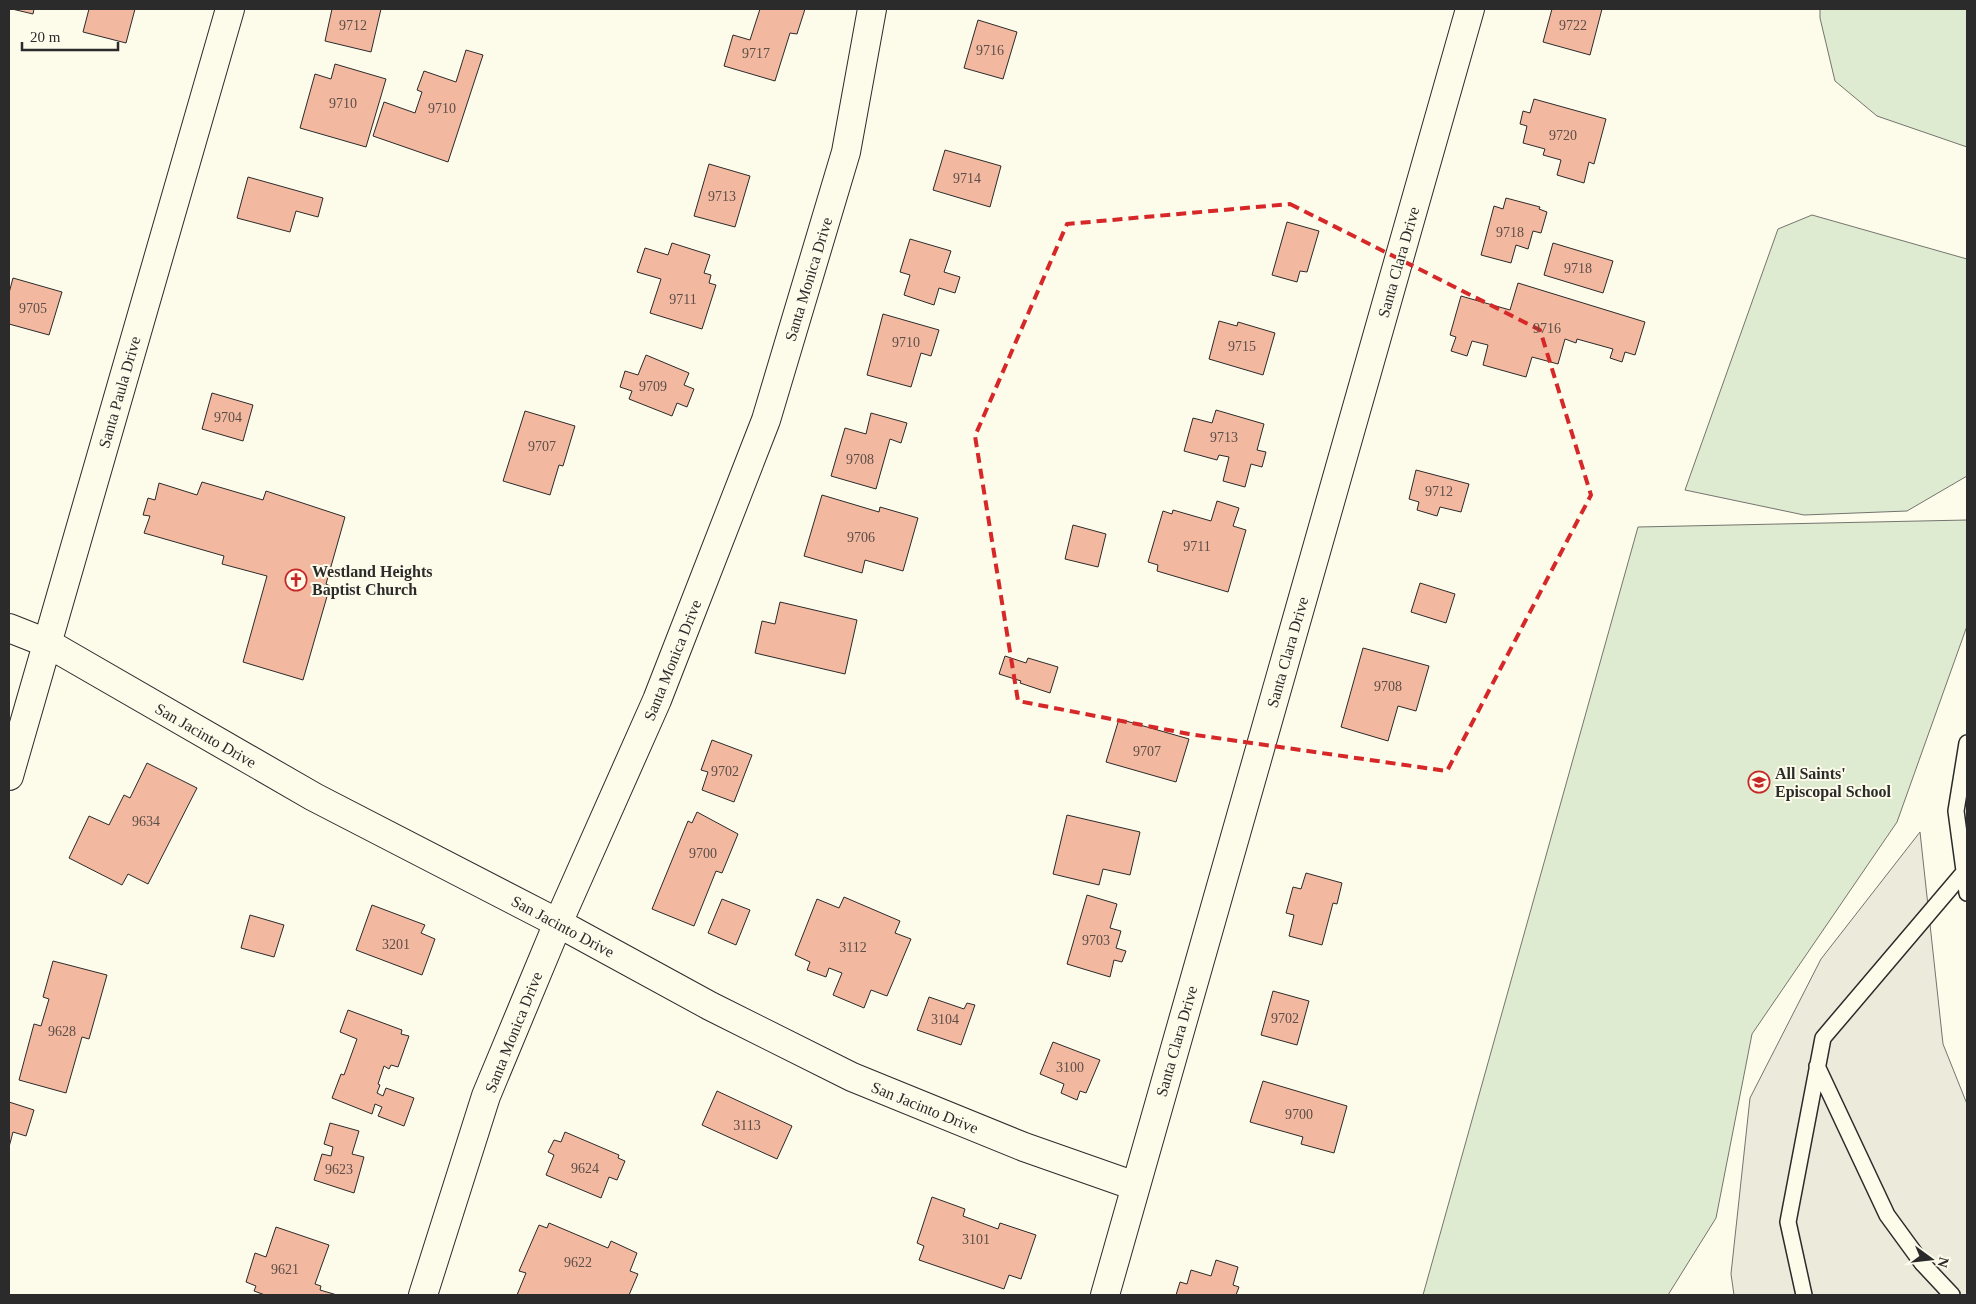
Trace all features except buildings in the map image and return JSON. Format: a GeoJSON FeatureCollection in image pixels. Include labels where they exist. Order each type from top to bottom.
{"type":"FeatureCollection","features":[{"type":"Feature","properties":{"kind":"street","name":"Santa Paula Drive"},"geometry":{"type":"LineString","coordinates":[[9,776],[230,9]]}},
{"type":"Feature","properties":{"kind":"street","name":"Santa Monica Drive"},"geometry":{"type":"LineString","coordinates":[[423,1295],[486,1096],[558,923],[657,700],[766,420],[846,152],[872,9]]}},
{"type":"Feature","properties":{"kind":"street","name":"Santa Clara Drive"},"geometry":{"type":"LineString","coordinates":[[1104,1295],[1470,9]]}},
{"type":"Feature","properties":{"kind":"street","name":"San Jacinto Drive"},"geometry":{"type":"LineString","coordinates":[[9,628],[47,643],[314,797],[558,923],[710,1006],[852,1077],[1024,1147],[1135,1186]]}},
{"type":"Feature","properties":{"kind":"lane"},"geometry":{"type":"LineString","coordinates":[[1967,744],[1956,811],[1967,893]]}},
{"type":"Feature","properties":{"kind":"lane"},"geometry":{"type":"LineString","coordinates":[[1804,1295],[1788,1222],[1823,1038],[1964,872]]}},
{"type":"Feature","properties":{"kind":"lane"},"geometry":{"type":"LineString","coordinates":[[1818,1066],[1887,1215],[1922,1263],[1952,1295]]}},
{"type":"Feature","properties":{"kind":"highlighted area"},"geometry":{"type":"Polygon","coordinates":[[[1290,204],[1540,330],[1591,495],[1447,771],[1189,734],[1018,701],[975,436],[1067,224],[1290,204]]]}},
{"type":"Feature","properties":{"kind":"green space"},"geometry":{"type":"Polygon","coordinates":[[[1820,9],[1967,9],[1967,147],[1877,116],[1835,81],[1820,18],[1820,9]]]}},
{"type":"Feature","properties":{"kind":"green space"},"geometry":{"type":"Polygon","coordinates":[[[1812,215],[1967,259],[1967,476],[1907,511],[1804,515],[1685,490],[1778,229],[1812,215]]]}},
{"type":"Feature","properties":{"kind":"green space"},"geometry":{"type":"Polygon","coordinates":[[[1967,520],[1967,626],[1897,822],[1752,1034],[1716,1218],[1668,1295],[1423,1295],[1638,527],[1967,520]]]}},
{"type":"Feature","properties":{"kind":"shaded area"},"geometry":{"type":"Polygon","coordinates":[[[1920,832],[1943,1044],[1967,1104],[1967,1295],[1734,1295],[1731,1274],[1750,1098],[1821,959],[1920,832]]]}},
{"type":"Feature","properties":{"kind":"place","name":"Westland Heights Baptist Church"},"geometry":{"type":"Point","coordinates":[296,580]}},
{"type":"Feature","properties":{"kind":"place","name":"All Saints' Episcopal School"},"geometry":{"type":"Point","coordinates":[1759,782]}}]}
